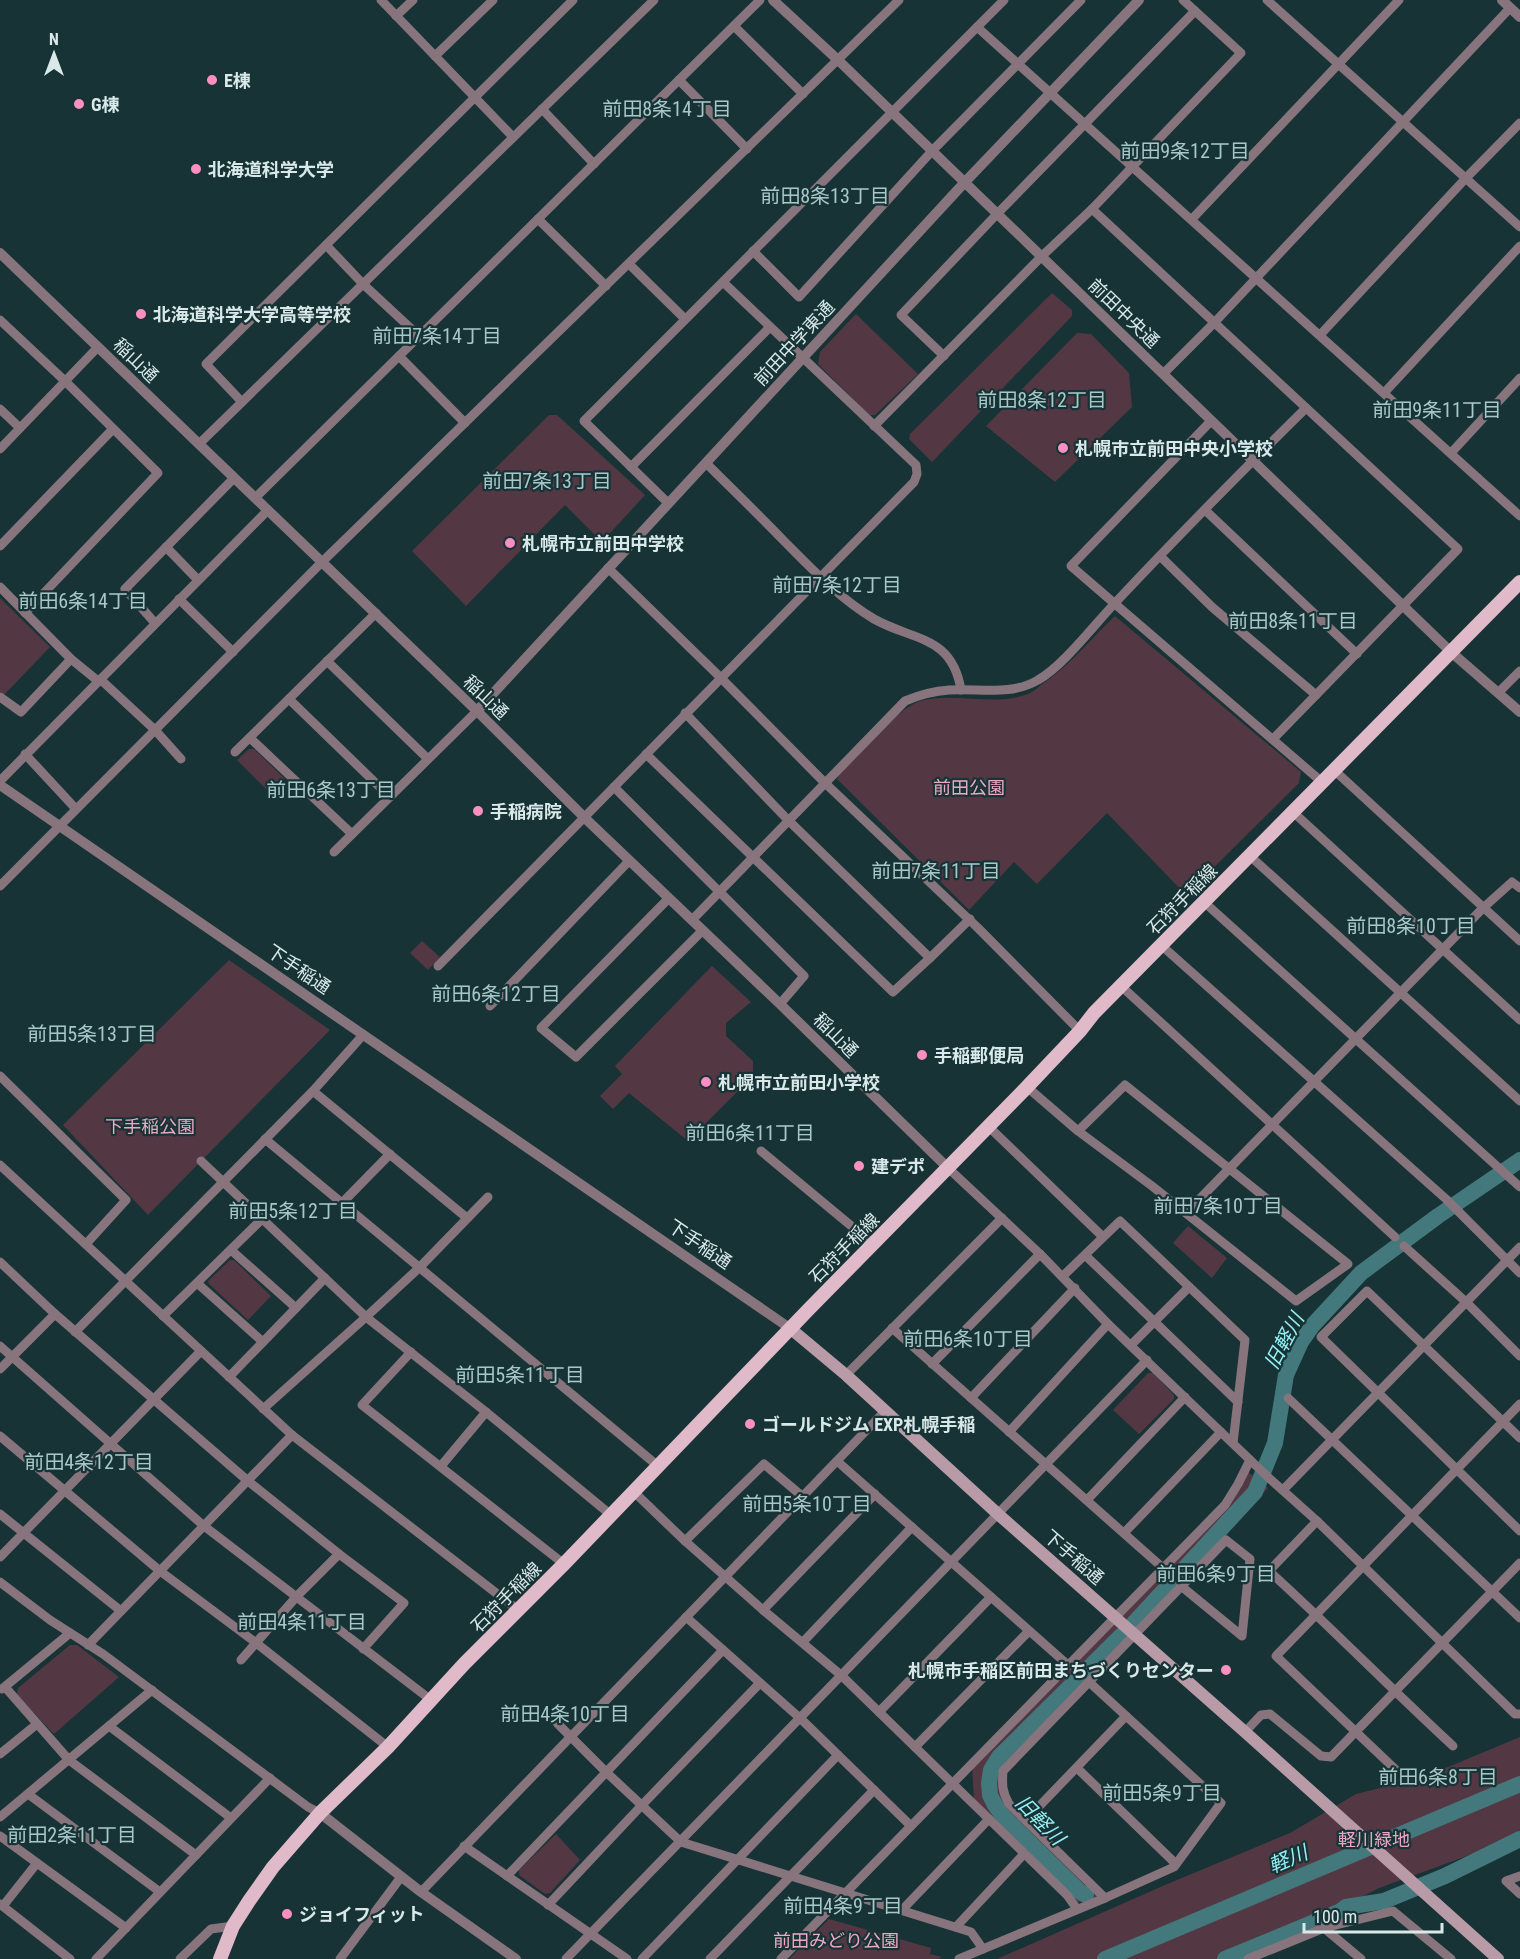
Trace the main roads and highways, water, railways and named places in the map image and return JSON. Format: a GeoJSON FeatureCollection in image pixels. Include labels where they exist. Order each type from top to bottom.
{"type":"FeatureCollection","features":[{"type":"Feature","properties":{"kind":"main road","name":"石狩手稲線"},"geometry":{"type":"LineString","coordinates":[[220,1959],[233,1926],[273,1867],[320,1812],[388,1747],[464,1664],[1027,1087],[1120,986],[1520,582]]}},
{"type":"Feature","properties":{"kind":"main road","name":"下手稲通"},"geometry":{"type":"LineString","coordinates":[[791,1329],[846,1375],[999,1515],[1498,1959]]}},
{"type":"Feature","properties":{"kind":"waterway","name":"旧軽川"},"geometry":{"type":"LineString","coordinates":[[1134,1623],[1255,1492],[1275,1443],[1286,1375],[1301,1342],[1313,1325],[1361,1273],[1438,1216],[1520,1160]]}},
{"type":"Feature","properties":{"kind":"waterway","name":"旧軽川"},"geometry":{"type":"LineString","coordinates":[[1086,1895],[1080,1892],[1002,1815],[990,1795],[989,1783],[991,1770],[999,1757],[1122,1635]]}},
{"type":"Feature","properties":{"kind":"waterway","name":"軽川"},"geometry":{"type":"LineString","coordinates":[[1105,1959],[1520,1784]]}},
{"type":"Feature","properties":{"kind":"waterway"},"geometry":{"type":"LineString","coordinates":[[1225,1959],[1339,1912],[1346,1907],[1384,1901],[1445,1876],[1520,1839]]}},
{"type":"Feature","properties":{"kind":"place","name":"E棟"},"geometry":{"type":"Point","coordinates":[212,80]}},
{"type":"Feature","properties":{"kind":"place","name":"G棟"},"geometry":{"type":"Point","coordinates":[79,104]}},
{"type":"Feature","properties":{"kind":"place","name":"北海道科学大学"},"geometry":{"type":"Point","coordinates":[196,169]}},
{"type":"Feature","properties":{"kind":"place","name":"北海道科学大学高等学校"},"geometry":{"type":"Point","coordinates":[141,314]}},
{"type":"Feature","properties":{"kind":"place","name":"札幌市立前田中央小学校"},"geometry":{"type":"Point","coordinates":[1063,448]}},
{"type":"Feature","properties":{"kind":"place","name":"札幌市立前田中学校"},"geometry":{"type":"Point","coordinates":[510,543]}},
{"type":"Feature","properties":{"kind":"place","name":"手稲病院"},"geometry":{"type":"Point","coordinates":[478,811]}},
{"type":"Feature","properties":{"kind":"place","name":"手稲郵便局"},"geometry":{"type":"Point","coordinates":[922,1055]}},
{"type":"Feature","properties":{"kind":"place","name":"札幌市立前田小学校"},"geometry":{"type":"Point","coordinates":[706,1082]}},
{"type":"Feature","properties":{"kind":"place","name":"建デポ"},"geometry":{"type":"Point","coordinates":[859,1166]}},
{"type":"Feature","properties":{"kind":"place","name":"ゴールドジム EXP札幌手稲"},"geometry":{"type":"Point","coordinates":[750,1424]}},
{"type":"Feature","properties":{"kind":"place","name":"札幌市手稲区前田まちづくりセンター"},"geometry":{"type":"Point","coordinates":[1226,1670]}},
{"type":"Feature","properties":{"kind":"place","name":"ジョイフィット"},"geometry":{"type":"Point","coordinates":[287,1914]}},
{"type":"Feature","properties":{"kind":"district","name":"前田8条14丁目"},"geometry":{"type":"Point","coordinates":[667,109]}},
{"type":"Feature","properties":{"kind":"district","name":"前田9条12丁目"},"geometry":{"type":"Point","coordinates":[1185,151]}},
{"type":"Feature","properties":{"kind":"district","name":"前田8条13丁目"},"geometry":{"type":"Point","coordinates":[825,196]}},
{"type":"Feature","properties":{"kind":"district","name":"前田7条14丁目"},"geometry":{"type":"Point","coordinates":[437,336]}},
{"type":"Feature","properties":{"kind":"district","name":"前田8条12丁目"},"geometry":{"type":"Point","coordinates":[1042,400]}},
{"type":"Feature","properties":{"kind":"district","name":"前田9条11丁目"},"geometry":{"type":"Point","coordinates":[1437,410]}},
{"type":"Feature","properties":{"kind":"district","name":"前田7条13丁目"},"geometry":{"type":"Point","coordinates":[547,481]}},
{"type":"Feature","properties":{"kind":"district","name":"前田7条12丁目"},"geometry":{"type":"Point","coordinates":[837,585]}},
{"type":"Feature","properties":{"kind":"district","name":"前田6条14丁目"},"geometry":{"type":"Point","coordinates":[83,601]}},
{"type":"Feature","properties":{"kind":"district","name":"前田8条11丁目"},"geometry":{"type":"Point","coordinates":[1293,621]}},
{"type":"Feature","properties":{"kind":"district","name":"前田6条13丁目"},"geometry":{"type":"Point","coordinates":[331,790]}},
{"type":"Feature","properties":{"kind":"district","name":"前田7条11丁目"},"geometry":{"type":"Point","coordinates":[936,871]}},
{"type":"Feature","properties":{"kind":"district","name":"前田8条10丁目"},"geometry":{"type":"Point","coordinates":[1411,926]}},
{"type":"Feature","properties":{"kind":"district","name":"前田6条12丁目"},"geometry":{"type":"Point","coordinates":[496,994]}},
{"type":"Feature","properties":{"kind":"district","name":"前田5条13丁目"},"geometry":{"type":"Point","coordinates":[92,1034]}},
{"type":"Feature","properties":{"kind":"district","name":"前田6条11丁目"},"geometry":{"type":"Point","coordinates":[750,1133]}},
{"type":"Feature","properties":{"kind":"district","name":"前田7条10丁目"},"geometry":{"type":"Point","coordinates":[1218,1206]}},
{"type":"Feature","properties":{"kind":"district","name":"前田5条12丁目"},"geometry":{"type":"Point","coordinates":[293,1211]}},
{"type":"Feature","properties":{"kind":"district","name":"前田6条10丁目"},"geometry":{"type":"Point","coordinates":[968,1339]}},
{"type":"Feature","properties":{"kind":"district","name":"前田5条11丁目"},"geometry":{"type":"Point","coordinates":[520,1375]}},
{"type":"Feature","properties":{"kind":"district","name":"前田4条12丁目"},"geometry":{"type":"Point","coordinates":[89,1462]}},
{"type":"Feature","properties":{"kind":"district","name":"前田5条10丁目"},"geometry":{"type":"Point","coordinates":[807,1504]}},
{"type":"Feature","properties":{"kind":"district","name":"前田6条9丁目"},"geometry":{"type":"Point","coordinates":[1216,1574]}},
{"type":"Feature","properties":{"kind":"district","name":"前田4条11丁目"},"geometry":{"type":"Point","coordinates":[302,1622]}},
{"type":"Feature","properties":{"kind":"district","name":"前田4条10丁目"},"geometry":{"type":"Point","coordinates":[565,1714]}},
{"type":"Feature","properties":{"kind":"district","name":"前田6条8丁目"},"geometry":{"type":"Point","coordinates":[1438,1777]}},
{"type":"Feature","properties":{"kind":"district","name":"前田5条9丁目"},"geometry":{"type":"Point","coordinates":[1162,1793]}},
{"type":"Feature","properties":{"kind":"district","name":"前田2条11丁目"},"geometry":{"type":"Point","coordinates":[72,1835]}},
{"type":"Feature","properties":{"kind":"district","name":"前田4条9丁目"},"geometry":{"type":"Point","coordinates":[843,1906]}},
{"type":"Feature","properties":{"kind":"park label","name":"前田公園"},"geometry":{"type":"Point","coordinates":[969,787]}},
{"type":"Feature","properties":{"kind":"park label","name":"下手稲公園"},"geometry":{"type":"Point","coordinates":[150,1126]}},
{"type":"Feature","properties":{"kind":"park label","name":"軽川緑地"},"geometry":{"type":"Point","coordinates":[1374,1839]}},
{"type":"Feature","properties":{"kind":"park label","name":"前田みどり公園"},"geometry":{"type":"Point","coordinates":[836,1940]}}]}
